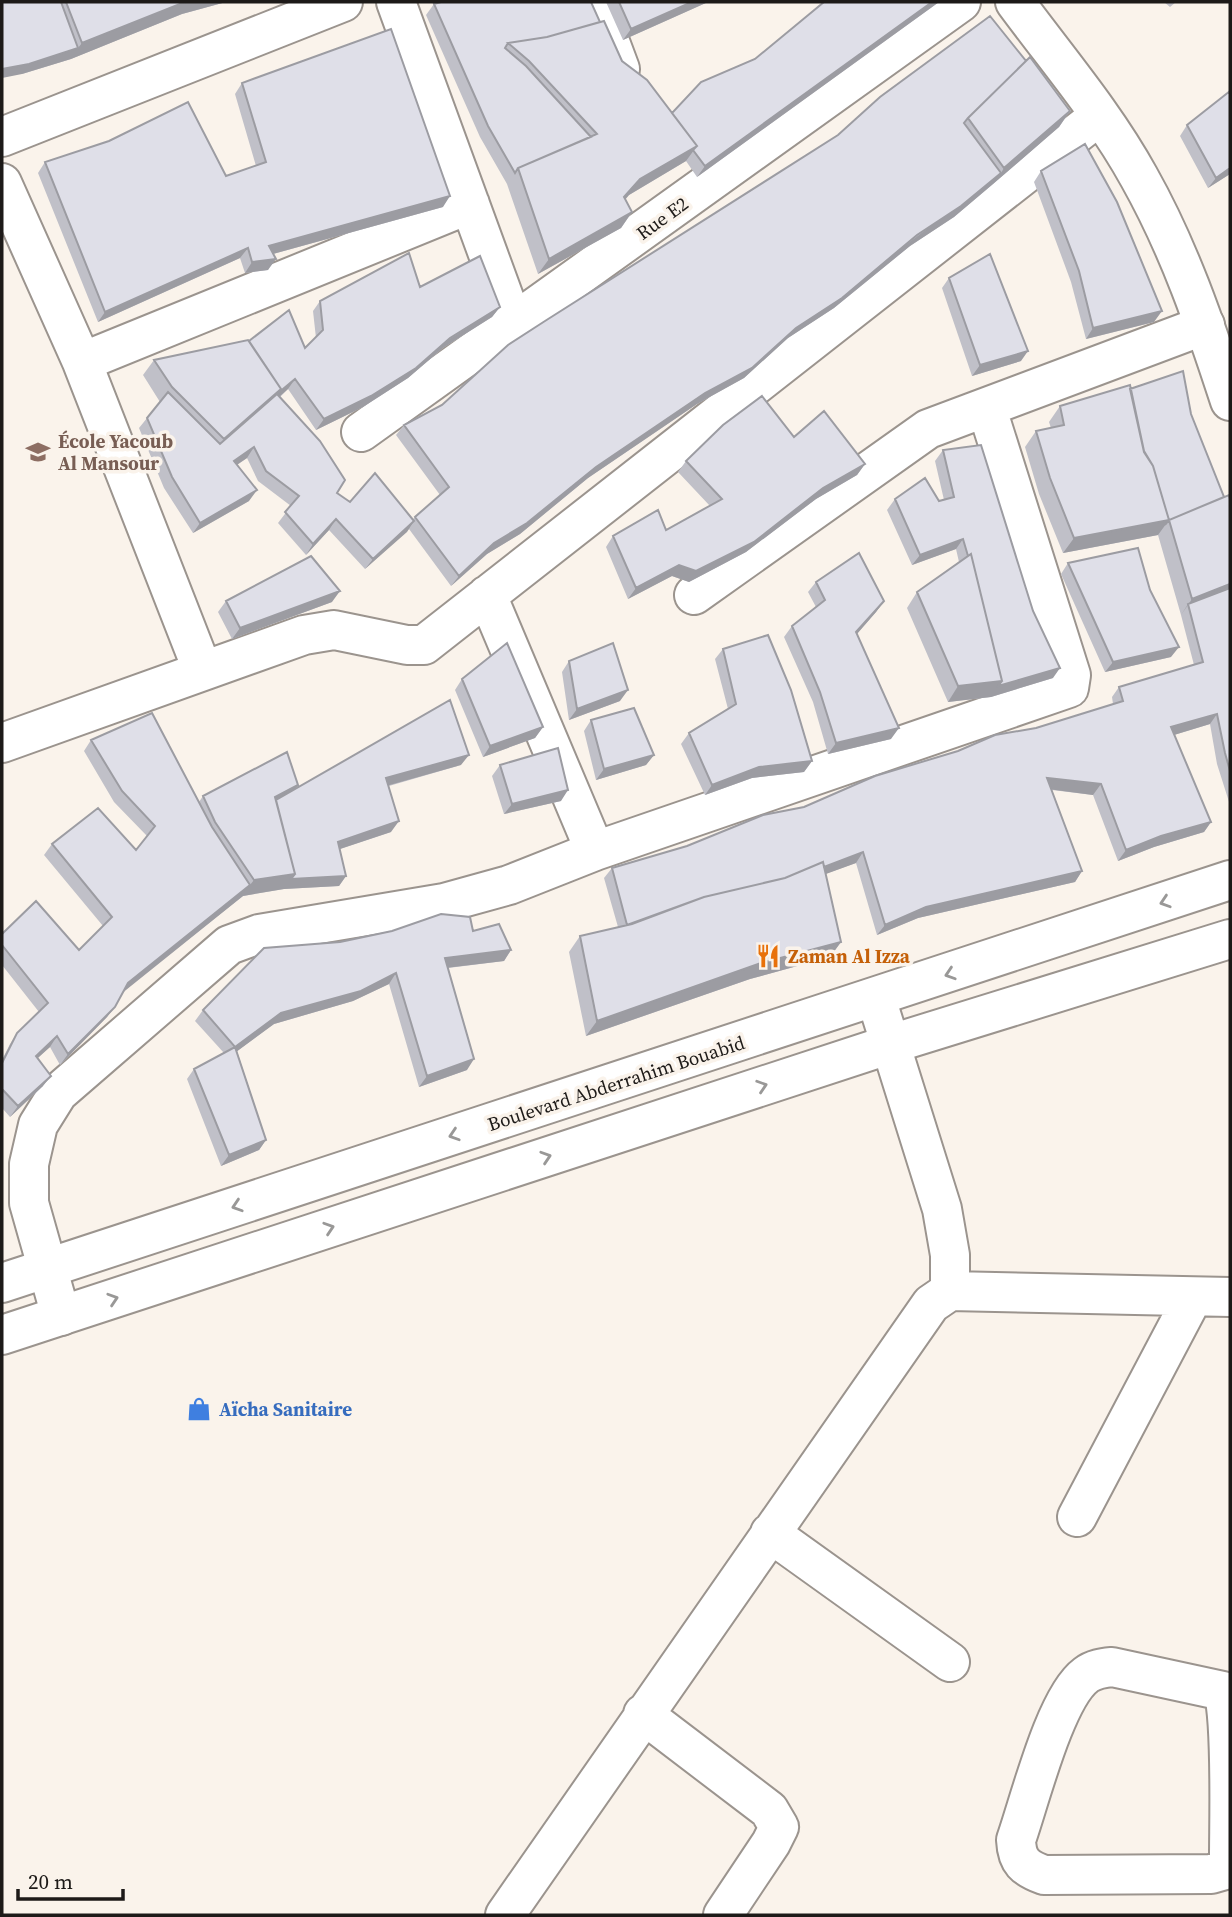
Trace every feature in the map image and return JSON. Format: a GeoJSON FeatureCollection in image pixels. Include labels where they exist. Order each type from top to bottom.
{"type":"FeatureCollection","features":[{"type":"Feature","properties":{"kind":"street"},"geometry":{"type":"LineString","coordinates":[[2,137],[343,2]]}},
{"type":"Feature","properties":{"kind":"street"},"geometry":{"type":"LineString","coordinates":[[396,2],[514,325]]}},
{"type":"Feature","properties":{"kind":"street"},"geometry":{"type":"LineString","coordinates":[[595,2],[620,69]]}},
{"type":"Feature","properties":{"kind":"street","name":"Rue E2"},"geometry":{"type":"LineString","coordinates":[[361,432],[514,325],[961,2]]}},
{"type":"Feature","properties":{"kind":"street"},"geometry":{"type":"LineString","coordinates":[[1015,2],[1138,175],[1164,224],[1205,325],[1230,401]]}},
{"type":"Feature","properties":{"kind":"street"},"geometry":{"type":"LineString","coordinates":[[2,743],[202,669],[304,635],[334,631],[407,645],[424,645],[1098,116]]}},
{"type":"Feature","properties":{"kind":"street"},"geometry":{"type":"LineString","coordinates":[[2,183],[82,362],[202,669]]}},
{"type":"Feature","properties":{"kind":"street"},"geometry":{"type":"LineString","coordinates":[[82,362],[470,204]]}},
{"type":"Feature","properties":{"kind":"street"},"geometry":{"type":"LineString","coordinates":[[694,595],[928,429],[1205,325]]}},
{"type":"Feature","properties":{"kind":"street"},"geometry":{"type":"LineString","coordinates":[[61,1316],[29,1203],[29,1164],[38,1125],[58,1093],[206,961],[229,945],[259,934],[444,902],[509,885],[595,851],[1069,688],[1071,675],[987,409]]}},
{"type":"Feature","properties":{"kind":"street"},"geometry":{"type":"LineString","coordinates":[[487,595],[595,851]]}},
{"type":"Feature","properties":{"kind":"street","name":"Boulevard Abderrahim Bouabid"},"geometry":{"type":"LineString","coordinates":[[2,1283],[1230,880]]}},
{"type":"Feature","properties":{"kind":"street"},"geometry":{"type":"LineString","coordinates":[[2,1335],[891,1044],[1230,939]]}},
{"type":"Feature","properties":{"kind":"street"},"geometry":{"type":"LineString","coordinates":[[876,998],[942,1209],[950,1255],[950,1290]]}},
{"type":"Feature","properties":{"kind":"street"},"geometry":{"type":"LineString","coordinates":[[505,1915],[917,1320],[931,1304],[950,1290],[1230,1297]]}},
{"type":"Feature","properties":{"kind":"street"},"geometry":{"type":"LineString","coordinates":[[1077,1517],[1193,1297]]}},
{"type":"Feature","properties":{"kind":"street"},"geometry":{"type":"LineString","coordinates":[[770,1533],[950,1662]]}},
{"type":"Feature","properties":{"kind":"street"},"geometry":{"type":"LineString","coordinates":[[1112,1668],[1223,1691],[1229,1702],[1230,1765],[1229,1857],[1225,1870],[1211,1874],[1044,1875],[1027,1868],[1016,1857],[1016,1840],[1063,1705],[1086,1674],[1097,1669],[1112,1668]]}},
{"type":"Feature","properties":{"kind":"street"},"geometry":{"type":"LineString","coordinates":[[643,1714],[769,1810],[779,1826],[771,1843],[723,1915]]}},
{"type":"Feature","properties":{"kind":"building"},"geometry":{"type":"Polygon","coordinates":[[[2,2],[61,2],[78,48],[29,64],[2,69],[2,2]]]}},
{"type":"Feature","properties":{"kind":"building"},"geometry":{"type":"Polygon","coordinates":[[[66,2],[185,2],[82,43],[66,2]]]}},
{"type":"Feature","properties":{"kind":"building"},"geometry":{"type":"Polygon","coordinates":[[[591,2],[600,22],[547,37],[508,43],[505,48],[526,66],[591,137],[518,168],[515,173],[488,126],[434,4],[591,2]]]}},
{"type":"Feature","properties":{"kind":"building"},"geometry":{"type":"Polygon","coordinates":[[[619,2],[692,2],[631,29],[619,2]]]}},
{"type":"Feature","properties":{"kind":"building"},"geometry":{"type":"Polygon","coordinates":[[[824,2],[932,2],[705,166],[693,150],[697,146],[672,113],[701,82],[755,59],[824,2]]]}},
{"type":"Feature","properties":{"kind":"building"},"geometry":{"type":"Polygon","coordinates":[[[990,16],[1026,61],[964,123],[1001,173],[961,206],[917,235],[842,298],[796,328],[752,368],[705,393],[596,467],[527,523],[494,543],[459,576],[415,517],[449,487],[404,425],[442,405],[508,345],[838,135],[880,97],[990,16]]]}},
{"type":"Feature","properties":{"kind":"building"},"geometry":{"type":"Polygon","coordinates":[[[604,21],[622,61],[647,80],[697,146],[640,179],[624,197],[632,212],[549,259],[518,168],[597,134],[529,61],[508,43],[547,37],[604,21]]]}},
{"type":"Feature","properties":{"kind":"building"},"geometry":{"type":"Polygon","coordinates":[[[391,29],[450,196],[269,246],[276,259],[252,262],[248,248],[105,312],[45,162],[109,141],[188,102],[226,176],[266,162],[242,83],[391,29]]]}},
{"type":"Feature","properties":{"kind":"building"},"geometry":{"type":"Polygon","coordinates":[[[1030,57],[1070,111],[1004,168],[968,118],[1030,57]]]}},
{"type":"Feature","properties":{"kind":"building"},"geometry":{"type":"Polygon","coordinates":[[[1230,91],[1230,168],[1216,178],[1187,125],[1230,91]]]}},
{"type":"Feature","properties":{"kind":"building"},"geometry":{"type":"Polygon","coordinates":[[[1085,144],[1117,202],[1162,311],[1093,328],[1079,271],[1041,171],[1085,144]]]}},
{"type":"Feature","properties":{"kind":"building"},"geometry":{"type":"Polygon","coordinates":[[[409,253],[420,287],[480,256],[500,307],[450,338],[416,368],[371,396],[324,419],[295,379],[277,394],[281,389],[249,341],[289,310],[305,348],[323,330],[320,301],[409,253]]]}},
{"type":"Feature","properties":{"kind":"building"},"geometry":{"type":"Polygon","coordinates":[[[990,254],[1028,351],[980,365],[949,278],[990,254]]]}},
{"type":"Feature","properties":{"kind":"building"},"geometry":{"type":"Polygon","coordinates":[[[248,340],[281,389],[224,439],[172,387],[154,360],[248,340]]]}},
{"type":"Feature","properties":{"kind":"building"},"geometry":{"type":"Polygon","coordinates":[[[1183,371],[1191,414],[1224,497],[1169,520],[1153,466],[1144,452],[1130,389],[1183,371]]]}},
{"type":"Feature","properties":{"kind":"building"},"geometry":{"type":"Polygon","coordinates":[[[1130,385],[1144,451],[1153,466],[1169,520],[1074,538],[1050,478],[1036,431],[1064,425],[1060,406],[1130,385]]]}},
{"type":"Feature","properties":{"kind":"building"},"geometry":{"type":"Polygon","coordinates":[[[168,392],[220,444],[277,394],[320,441],[345,480],[337,493],[350,502],[375,473],[414,521],[373,559],[336,519],[313,544],[285,512],[299,496],[266,471],[254,447],[234,461],[257,490],[200,523],[172,477],[147,418],[168,392]]]}},
{"type":"Feature","properties":{"kind":"building"},"geometry":{"type":"Polygon","coordinates":[[[762,396],[794,437],[824,411],[865,464],[823,488],[754,542],[696,571],[679,565],[636,588],[613,536],[658,510],[666,530],[722,499],[686,461],[723,425],[762,396]]]}},
{"type":"Feature","properties":{"kind":"building"},"geometry":{"type":"Polygon","coordinates":[[[981,445],[1033,611],[1060,668],[998,686],[1002,681],[971,554],[968,556],[963,539],[920,555],[895,499],[925,478],[939,501],[954,497],[943,450],[981,445]]]}},
{"type":"Feature","properties":{"kind":"building"},"geometry":{"type":"Polygon","coordinates":[[[1229,495],[1230,584],[1192,599],[1169,520],[1229,495]]]}},
{"type":"Feature","properties":{"kind":"building"},"geometry":{"type":"Polygon","coordinates":[[[1138,548],[1150,590],[1179,647],[1113,662],[1068,563],[1138,548]]]}},
{"type":"Feature","properties":{"kind":"building"},"geometry":{"type":"Polygon","coordinates":[[[859,553],[884,601],[856,632],[899,728],[836,743],[820,692],[792,626],[825,600],[816,582],[859,553]]]}},
{"type":"Feature","properties":{"kind":"building"},"geometry":{"type":"Polygon","coordinates":[[[971,554],[1002,681],[958,686],[917,592],[971,554]]]}},
{"type":"Feature","properties":{"kind":"building"},"geometry":{"type":"Polygon","coordinates":[[[311,556],[340,591],[240,628],[226,601],[311,556]]]}},
{"type":"Feature","properties":{"kind":"building"},"geometry":{"type":"Polygon","coordinates":[[[1230,588],[1230,771],[1217,714],[1171,727],[1211,822],[1161,836],[1126,850],[1101,784],[1047,778],[1082,871],[926,907],[885,925],[863,852],[824,867],[823,862],[785,878],[704,897],[627,925],[612,868],[687,846],[763,815],[804,807],[875,776],[958,751],[995,735],[1036,728],[1123,701],[1119,687],[1203,662],[1188,604],[1230,588]]]}},
{"type":"Feature","properties":{"kind":"building"},"geometry":{"type":"Polygon","coordinates":[[[768,635],[791,690],[812,761],[759,767],[712,785],[689,733],[736,704],[723,649],[768,635]]]}},
{"type":"Feature","properties":{"kind":"building"},"geometry":{"type":"Polygon","coordinates":[[[507,643],[543,727],[490,746],[462,679],[507,643]]]}},
{"type":"Feature","properties":{"kind":"building"},"geometry":{"type":"Polygon","coordinates":[[[613,643],[628,690],[577,709],[569,661],[613,643]]]}},
{"type":"Feature","properties":{"kind":"building"},"geometry":{"type":"Polygon","coordinates":[[[450,700],[469,755],[386,778],[399,821],[338,842],[346,876],[291,879],[295,874],[276,800],[450,700]]]}},
{"type":"Feature","properties":{"kind":"building"},"geometry":{"type":"Polygon","coordinates":[[[634,708],[654,755],[604,769],[591,720],[634,708]]]}},
{"type":"Feature","properties":{"kind":"building"},"geometry":{"type":"Polygon","coordinates":[[[152,713],[212,827],[250,885],[128,983],[115,1007],[68,1054],[57,1036],[36,1056],[51,1076],[18,1106],[2,1089],[2,1063],[17,1033],[48,1003],[2,945],[2,934],[36,901],[79,950],[112,917],[52,844],[98,808],[136,850],[155,826],[122,791],[91,740],[152,713]]]}},
{"type":"Feature","properties":{"kind":"building"},"geometry":{"type":"Polygon","coordinates":[[[558,748],[568,790],[512,804],[500,765],[558,748]]]}},
{"type":"Feature","properties":{"kind":"building"},"geometry":{"type":"Polygon","coordinates":[[[287,752],[298,785],[275,797],[295,874],[254,880],[215,822],[203,796],[287,752]]]}},
{"type":"Feature","properties":{"kind":"building"},"geometry":{"type":"Polygon","coordinates":[[[823,862],[841,942],[761,963],[597,1021],[580,936],[632,924],[704,897],[785,878],[823,862]]]}},
{"type":"Feature","properties":{"kind":"building"},"geometry":{"type":"Polygon","coordinates":[[[441,914],[470,917],[473,931],[499,924],[511,950],[445,958],[474,1059],[427,1076],[396,973],[361,991],[281,1013],[235,1047],[203,1010],[264,948],[340,942],[392,931],[441,914]]]}},
{"type":"Feature","properties":{"kind":"building"},"geometry":{"type":"Polygon","coordinates":[[[235,1047],[266,1140],[229,1155],[194,1069],[235,1047]]]}},
{"type":"Feature","properties":{"kind":"place","name":"École Yacoub Al Mansour"},"geometry":{"type":"Point","coordinates":[38,452]}},
{"type":"Feature","properties":{"kind":"place","name":"Zaman Al Izza"},"geometry":{"type":"Point","coordinates":[768,956]}},
{"type":"Feature","properties":{"kind":"place","name":"Aïcha Sanitaire"},"geometry":{"type":"Point","coordinates":[199,1409]}}]}
